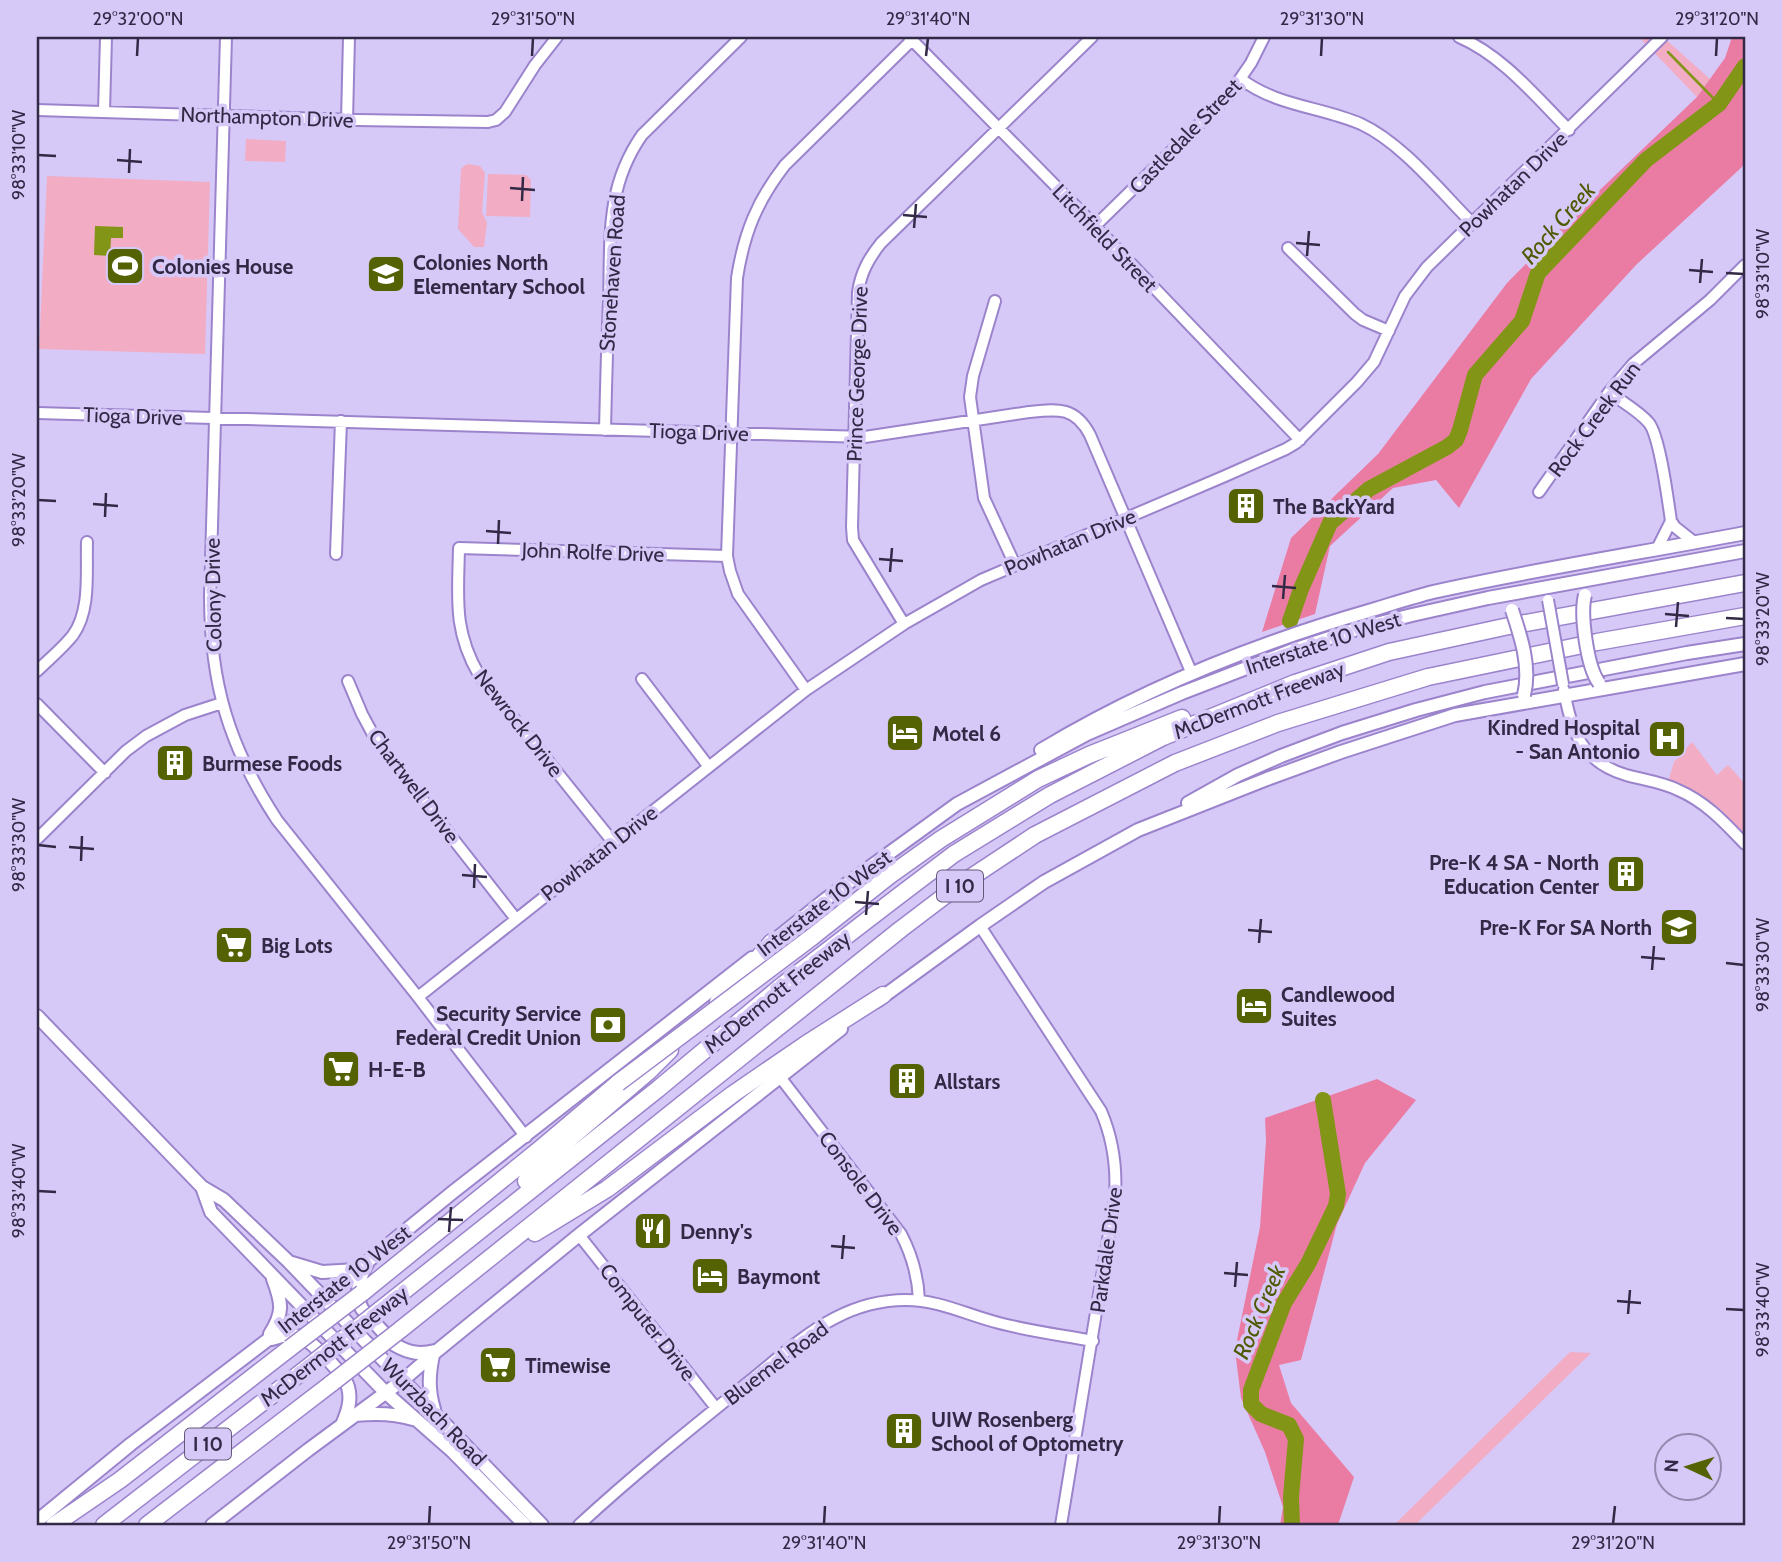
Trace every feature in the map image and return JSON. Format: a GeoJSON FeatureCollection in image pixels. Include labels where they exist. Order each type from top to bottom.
{"type":"FeatureCollection","features":[{"type":"Feature","properties":{"kind":"highway","name":"McDermott Freeway"},"geometry":{"type":"LineString","coordinates":[[104,1525],[380,1310],[784,984],[954,854],[1049,795],[1163,737],[1295,683],[1390,652],[1504,627],[1745,583]]}},
{"type":"Feature","properties":{"kind":"highway","name":"McDermott Freeway"},"geometry":{"type":"LineString","coordinates":[[147,1525],[488,1261],[901,929],[1035,835],[1175,764],[1278,723],[1428,677],[1745,616]]}},
{"type":"Feature","properties":{"kind":"highway"},"geometry":{"type":"LineString","coordinates":[[54,1525],[120,1480],[362,1293],[618,1083],[941,839],[1038,779],[1089,755],[1193,713],[1255,699]]}},
{"type":"Feature","properties":{"kind":"highway"},"geometry":{"type":"LineString","coordinates":[[469,1238],[560,1147],[648,1072],[738,981],[772,942]]}},
{"type":"Feature","properties":{"kind":"highway"},"geometry":{"type":"LineString","coordinates":[[488,1261],[607,1189],[733,1094],[883,995]]}},
{"type":"Feature","properties":{"kind":"highway"},"geometry":{"type":"LineString","coordinates":[[159,1525],[232,1460]]}},
{"type":"Feature","properties":{"kind":"main road"},"geometry":{"type":"LineString","coordinates":[[957,804],[992,779],[1120,706],[1234,656],[1308,629],[1431,593],[1745,533]]}},
{"type":"Feature","properties":{"kind":"main road","name":"Interstate 10 West"},"geometry":{"type":"LineString","coordinates":[[37,1521],[131,1444],[324,1297],[826,899],[957,804],[1087,734],[1255,664],[1360,628],[1488,598],[1547,593],[1605,577],[1745,551]]}},
{"type":"Feature","properties":{"kind":"main road"},"geometry":{"type":"LineString","coordinates":[[1605,577],[1585,594],[1584,627],[1595,678],[1599,684],[1615,688]]}},
{"type":"Feature","properties":{"kind":"main road"},"geometry":{"type":"LineString","coordinates":[[1488,598],[1503,602],[1512,610],[1520,634],[1527,676],[1524,695],[1507,707]]}},
{"type":"Feature","properties":{"kind":"main road"},"geometry":{"type":"LineString","coordinates":[[212,1525],[228,1521],[342,1425],[403,1380],[579,1235],[883,995],[1044,882],[1238,775],[1342,733],[1485,692],[1745,644]]}},
{"type":"Feature","properties":{"kind":"main road"},"geometry":{"type":"LineString","coordinates":[[1138,830],[1341,752],[1455,715],[1507,707],[1564,690],[1615,688],[1745,664]]}},
{"type":"Feature","properties":{"kind":"main road","name":"Wurzbach Road"},"geometry":{"type":"LineString","coordinates":[[37,1016],[202,1187],[224,1200],[324,1297],[542,1525]]}},
{"type":"Feature","properties":{"kind":"main road","name":"Wurzbach Road"},"geometry":{"type":"LineString","coordinates":[[202,1187],[211,1212],[386,1393],[452,1451],[525,1525]]}},
{"type":"Feature","properties":{"kind":"main road"},"geometry":{"type":"LineString","coordinates":[[368,1261],[359,1283],[358,1296],[362,1309],[401,1349],[413,1353],[436,1352]]}},
{"type":"Feature","properties":{"kind":"main road"},"geometry":{"type":"LineString","coordinates":[[289,1262],[322,1272],[357,1270]]}},
{"type":"Feature","properties":{"kind":"main road"},"geometry":{"type":"LineString","coordinates":[[266,1340],[280,1317],[281,1306],[271,1273]]}},
{"type":"Feature","properties":{"kind":"main road"},"geometry":{"type":"LineString","coordinates":[[266,1340],[288,1335],[302,1337],[310,1342],[346,1381],[349,1402],[342,1425]]}},
{"type":"Feature","properties":{"kind":"main road"},"geometry":{"type":"LineString","coordinates":[[436,1352],[429,1376],[436,1413]]}},
{"type":"Feature","properties":{"kind":"main road"},"geometry":{"type":"LineString","coordinates":[[355,1415],[392,1414],[416,1420]]}},
{"type":"Feature","properties":{"kind":"street"},"geometry":{"type":"LineString","coordinates":[[104,112],[106,37]]}},
{"type":"Feature","properties":{"kind":"street","name":"Colony Drive"},"geometry":{"type":"LineString","coordinates":[[226,37],[210,622],[222,704],[246,766],[277,820],[526,1137]]}},
{"type":"Feature","properties":{"kind":"street"},"geometry":{"type":"LineString","coordinates":[[346,120],[349,37]]}},
{"type":"Feature","properties":{"kind":"street","name":"Northampton Drive"},"geometry":{"type":"LineString","coordinates":[[37,110],[488,122],[505,113],[535,65],[557,37]]}},
{"type":"Feature","properties":{"kind":"street","name":"Stonehaven Road"},"geometry":{"type":"LineString","coordinates":[[605,430],[611,215],[620,175],[631,150],[642,135],[741,37]]}},
{"type":"Feature","properties":{"kind":"street","name":"Prince George Drive"},"geometry":{"type":"LineString","coordinates":[[904,624],[853,540],[858,292],[864,269],[881,243],[1092,37]]}},
{"type":"Feature","properties":{"kind":"street","name":"Castledale Street"},"geometry":{"type":"LineString","coordinates":[[1095,226],[1216,109],[1241,79],[1264,37]]}},
{"type":"Feature","properties":{"kind":"street"},"geometry":{"type":"LineString","coordinates":[[1459,37],[1495,58],[1569,130]]}},
{"type":"Feature","properties":{"kind":"street","name":"Powhatan Drive"},"geometry":{"type":"LineString","coordinates":[[418,997],[806,690],[904,624],[981,580],[1262,460],[1300,440],[1374,362],[1396,312],[1427,267],[1662,37]]}},
{"type":"Feature","properties":{"kind":"street"},"geometry":{"type":"LineString","coordinates":[[806,690],[738,594],[727,556],[737,278],[740,258],[752,218],[785,166],[911,38]]}},
{"type":"Feature","properties":{"kind":"street","name":"Litchfield Street"},"geometry":{"type":"LineString","coordinates":[[911,38],[1300,440]]}},
{"type":"Feature","properties":{"kind":"street"},"geometry":{"type":"LineString","coordinates":[[1241,79],[1260,92],[1346,119],[1375,132],[1400,150],[1472,223]]}},
{"type":"Feature","properties":{"kind":"street"},"geometry":{"type":"LineString","coordinates":[[1288,248],[1354,314],[1389,331]]}},
{"type":"Feature","properties":{"kind":"street","name":"Rock Creek Run"},"geometry":{"type":"LineString","coordinates":[[1539,492],[1609,392],[1633,364],[1710,300],[1745,265]]}},
{"type":"Feature","properties":{"kind":"street"},"geometry":{"type":"LineString","coordinates":[[995,301],[970,397],[984,498],[1015,565]]}},
{"type":"Feature","properties":{"kind":"street"},"geometry":{"type":"LineString","coordinates":[[1609,392],[1647,421],[1652,428],[1671,521],[1694,542]]}},
{"type":"Feature","properties":{"kind":"street","name":"Tioga Drive"},"geometry":{"type":"LineString","coordinates":[[37,413],[865,438],[1047,410],[1063,411],[1076,416],[1090,435],[1192,674]]}},
{"type":"Feature","properties":{"kind":"street"},"geometry":{"type":"LineString","coordinates":[[336,554],[341,421]]}},
{"type":"Feature","properties":{"kind":"street"},"geometry":{"type":"LineString","coordinates":[[1657,549],[1671,521]]}},
{"type":"Feature","properties":{"kind":"street"},"geometry":{"type":"LineString","coordinates":[[37,671],[69,639],[79,624],[85,601],[87,542]]}},
{"type":"Feature","properties":{"kind":"street","name":"John Rolfe Drive"},"geometry":{"type":"LineString","coordinates":[[459,548],[727,556]]}},
{"type":"Feature","properties":{"kind":"street","name":"Newrock Drive"},"geometry":{"type":"LineString","coordinates":[[459,548],[458,621],[472,663],[613,842]]}},
{"type":"Feature","properties":{"kind":"street"},"geometry":{"type":"LineString","coordinates":[[1547,593],[1571,723],[1586,751],[1601,764],[1615,771],[1658,782],[1689,795],[1719,816],[1745,844]]}},
{"type":"Feature","properties":{"kind":"street"},"geometry":{"type":"LineString","coordinates":[[642,679],[709,767]]}},
{"type":"Feature","properties":{"kind":"street","name":"Chartwell Drive"},"geometry":{"type":"LineString","coordinates":[[348,681],[377,742],[516,919]]}},
{"type":"Feature","properties":{"kind":"street"},"geometry":{"type":"LineString","coordinates":[[37,704],[105,773]]}},
{"type":"Feature","properties":{"kind":"street"},"geometry":{"type":"LineString","coordinates":[[37,839],[126,751],[146,736],[186,715],[222,704]]}},
{"type":"Feature","properties":{"kind":"street","name":"Parkdale Drive"},"geometry":{"type":"LineString","coordinates":[[980,926],[1088,1090],[1104,1118],[1112,1142],[1115,1197],[1061,1525]]}},
{"type":"Feature","properties":{"kind":"street","name":"Console Drive"},"geometry":{"type":"LineString","coordinates":[[780,1077],[901,1234],[916,1272],[919,1300]]}},
{"type":"Feature","properties":{"kind":"street","name":"Computer Drive"},"geometry":{"type":"LineString","coordinates":[[579,1235],[716,1408]]}},
{"type":"Feature","properties":{"kind":"street","name":"Bluemel Road"},"geometry":{"type":"LineString","coordinates":[[579,1525],[716,1408],[800,1341],[833,1319],[855,1309],[883,1301],[919,1300],[1002,1324],[1093,1341]]}},
{"type":"Feature","properties":{"kind":"shaded area"},"geometry":{"type":"Polygon","coordinates":[[[1639,37],[1663,37],[1710,79],[1697,97],[1639,37]]]}},
{"type":"Feature","properties":{"kind":"shaded area"},"geometry":{"type":"Polygon","coordinates":[[[1732,37],[1745,37],[1745,160],[1742,167],[1637,264],[1531,379],[1459,508],[1436,480],[1393,488],[1330,546],[1315,614],[1262,632],[1291,538],[1378,454],[1507,283],[1697,97],[1725,58],[1732,37]]]}},
{"type":"Feature","properties":{"kind":"shaded area"},"geometry":{"type":"Polygon","coordinates":[[[246,139],[286,141],[285,162],[245,161],[246,139]]]}},
{"type":"Feature","properties":{"kind":"shaded area"},"geometry":{"type":"Polygon","coordinates":[[[468,164],[480,166],[485,173],[482,212],[487,223],[484,247],[474,247],[458,229],[461,169],[468,164]]]}},
{"type":"Feature","properties":{"kind":"shaded area"},"geometry":{"type":"Polygon","coordinates":[[[488,174],[526,175],[531,180],[530,217],[486,216],[488,174]]]}},
{"type":"Feature","properties":{"kind":"shaded area","name":"Colonies House"},"geometry":{"type":"Polygon","coordinates":[[[47,176],[210,182],[205,354],[39,349],[47,176]]]}},
{"type":"Feature","properties":{"kind":"shaded area"},"geometry":{"type":"Polygon","coordinates":[[[95,226],[123,227],[123,238],[111,238],[110,256],[94,255],[95,226]]]}},
{"type":"Feature","properties":{"kind":"shaded area"},"geometry":{"type":"Polygon","coordinates":[[[1692,742],[1717,775],[1728,765],[1745,784],[1745,834],[1718,807],[1669,779],[1674,762],[1692,742]]]}},
{"type":"Feature","properties":{"kind":"shaded area"},"geometry":{"type":"Polygon","coordinates":[[[1377,1079],[1416,1100],[1365,1163],[1337,1224],[1301,1360],[1279,1365],[1291,1403],[1354,1477],[1338,1525],[1280,1525],[1283,1507],[1265,1452],[1241,1398],[1235,1350],[1260,1227],[1265,1118],[1377,1079]]]}},
{"type":"Feature","properties":{"kind":"shaded area"},"geometry":{"type":"Polygon","coordinates":[[[1570,1352],[1591,1353],[1415,1525],[1394,1525],[1570,1352]]]}},
{"type":"Feature","properties":{"kind":"waterway"},"geometry":{"type":"LineString","coordinates":[[1668,52],[1719,104]]}},
{"type":"Feature","properties":{"kind":"waterway","name":"Rock Creek"},"geometry":{"type":"LineString","coordinates":[[1290,621],[1330,523],[1369,489],[1456,440],[1475,375],[1522,321],[1538,273],[1646,160],[1719,104],[1745,66]]}},
{"type":"Feature","properties":{"kind":"waterway","name":"Rock Creek"},"geometry":{"type":"LineString","coordinates":[[1292,1525],[1291,1497],[1296,1439],[1289,1425],[1261,1414],[1251,1404],[1251,1390],[1284,1303],[1308,1264],[1336,1206],[1338,1194],[1323,1100]]}},
{"type":"Feature","properties":{"kind":"place","name":"Colonies House"},"geometry":{"type":"Point","coordinates":[125,266]}},
{"type":"Feature","properties":{"kind":"place","name":"Colonies North Elementary School"},"geometry":{"type":"Point","coordinates":[386,274]}},
{"type":"Feature","properties":{"kind":"place","name":"The BackYard"},"geometry":{"type":"Point","coordinates":[1246,506]}},
{"type":"Feature","properties":{"kind":"place","name":"Motel 6"},"geometry":{"type":"Point","coordinates":[905,733]}},
{"type":"Feature","properties":{"kind":"place","name":"Kindred Hospital - San Antonio"},"geometry":{"type":"Point","coordinates":[1667,739]}},
{"type":"Feature","properties":{"kind":"place","name":"Burmese Foods"},"geometry":{"type":"Point","coordinates":[175,763]}},
{"type":"Feature","properties":{"kind":"place","name":"Pre-K 4 SA - North Education Center"},"geometry":{"type":"Point","coordinates":[1626,874]}},
{"type":"Feature","properties":{"kind":"place","name":"Pre-K For SA North"},"geometry":{"type":"Point","coordinates":[1679,927]}},
{"type":"Feature","properties":{"kind":"place","name":"Big Lots"},"geometry":{"type":"Point","coordinates":[234,945]}},
{"type":"Feature","properties":{"kind":"place","name":"Candlewood Suites"},"geometry":{"type":"Point","coordinates":[1254,1006]}},
{"type":"Feature","properties":{"kind":"place","name":"Security Service Federal Credit Union"},"geometry":{"type":"Point","coordinates":[608,1025]}},
{"type":"Feature","properties":{"kind":"place","name":"H-E-B"},"geometry":{"type":"Point","coordinates":[341,1069]}},
{"type":"Feature","properties":{"kind":"place","name":"Allstars"},"geometry":{"type":"Point","coordinates":[907,1081]}},
{"type":"Feature","properties":{"kind":"place","name":"Denny's"},"geometry":{"type":"Point","coordinates":[653,1231]}},
{"type":"Feature","properties":{"kind":"place","name":"Baymont"},"geometry":{"type":"Point","coordinates":[710,1276]}},
{"type":"Feature","properties":{"kind":"place","name":"Timewise"},"geometry":{"type":"Point","coordinates":[498,1365]}},
{"type":"Feature","properties":{"kind":"place","name":"UIW Rosenberg School of Optometry"},"geometry":{"type":"Point","coordinates":[904,1431]}}]}
